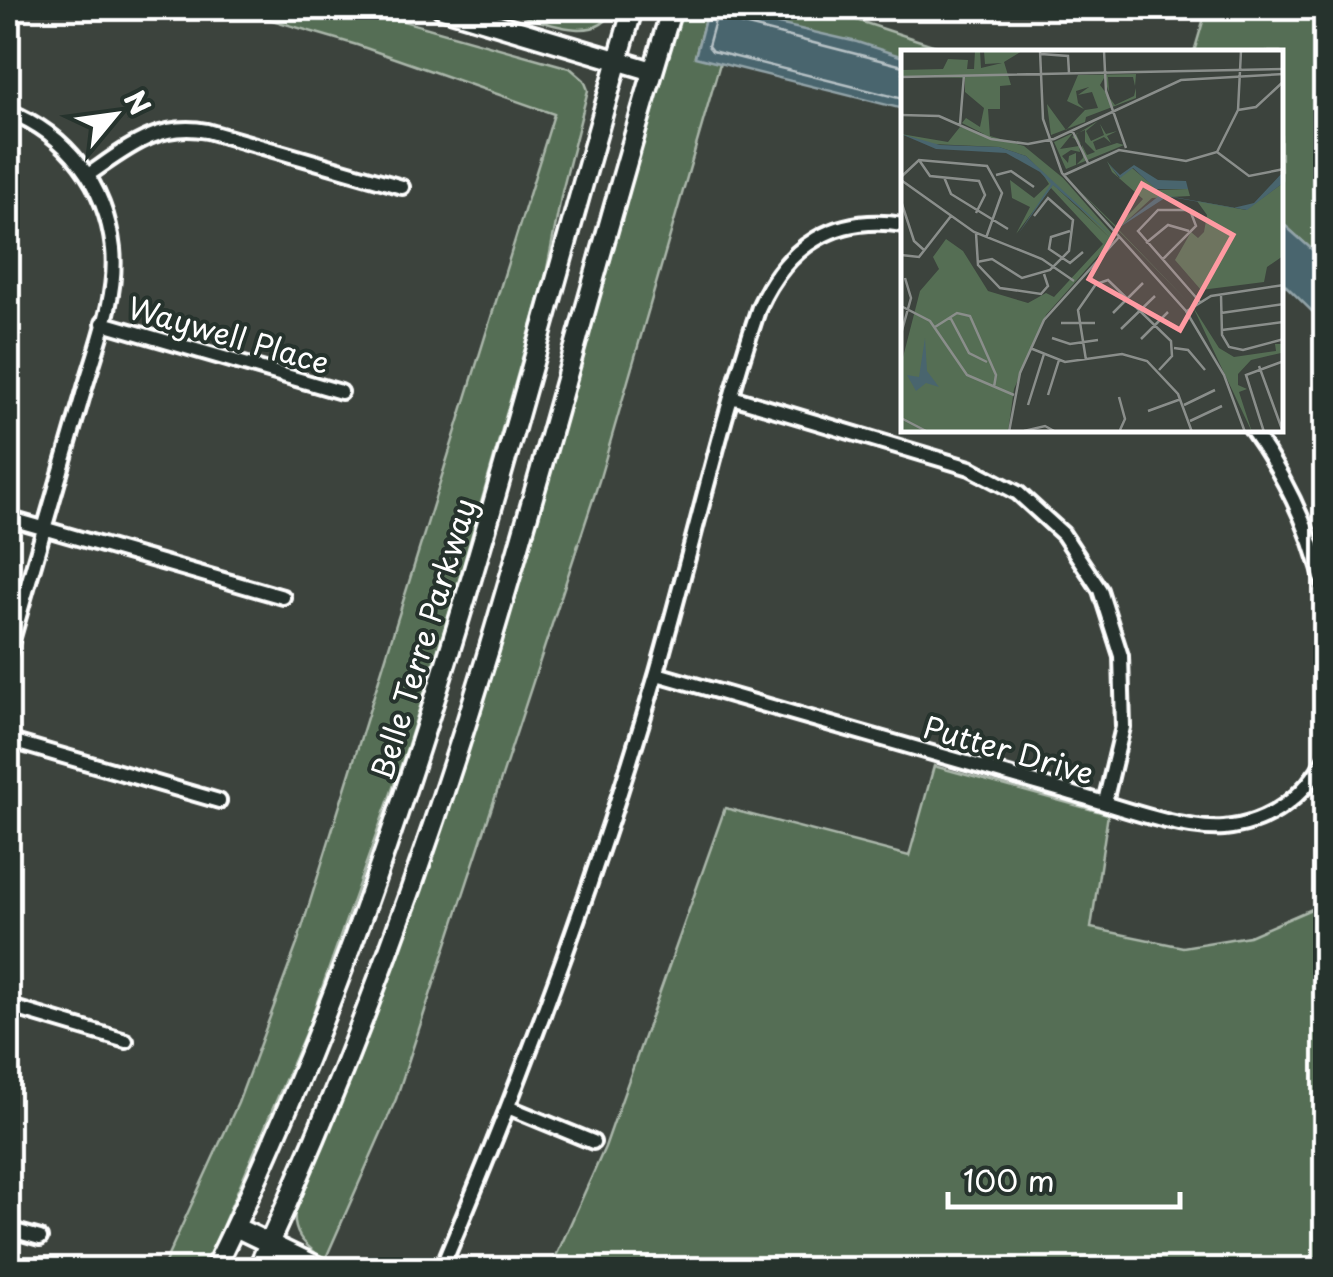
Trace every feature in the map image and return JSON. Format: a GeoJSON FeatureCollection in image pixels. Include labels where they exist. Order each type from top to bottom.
{"type":"FeatureCollection","features":[{"type":"Feature","properties":{"kind":"main road"},"geometry":{"type":"LineString","coordinates":[[442,8],[652,72]]}},
{"type":"Feature","properties":{"kind":"main road","name":"Belle Terre Parkway"},"geometry":{"type":"LineString","coordinates":[[214,1270],[313,1040],[404,796],[465,598],[633,8]]}},
{"type":"Feature","properties":{"kind":"main road"},"geometry":{"type":"LineString","coordinates":[[257,1270],[364,1015],[444,789],[485,662],[672,8]]}},
{"type":"Feature","properties":{"kind":"main road"},"geometry":{"type":"LineString","coordinates":[[235,1227],[326,1270]]}},
{"type":"Feature","properties":{"kind":"street"},"geometry":{"type":"LineString","coordinates":[[8,111],[55,137],[88,175],[106,214],[113,250],[113,277],[103,323],[8,655]]}},
{"type":"Feature","properties":{"kind":"street"},"geometry":{"type":"LineString","coordinates":[[88,175],[147,136],[184,128],[207,131],[402,188]]}},
{"type":"Feature","properties":{"kind":"street"},"geometry":{"type":"LineString","coordinates":[[440,1270],[510,1108],[598,854],[657,674],[759,307],[783,265],[806,244],[841,228],[871,222],[901,225]]}},
{"type":"Feature","properties":{"kind":"street","name":"Waywell Place"},"geometry":{"type":"LineString","coordinates":[[103,323],[340,392]]}},
{"type":"Feature","properties":{"kind":"street"},"geometry":{"type":"LineString","coordinates":[[732,398],[970,468],[1018,493],[1063,534],[1100,590],[1121,656],[1123,727],[1105,802]]}},
{"type":"Feature","properties":{"kind":"street"},"geometry":{"type":"LineString","coordinates":[[1253,432],[1295,503],[1326,593]]}},
{"type":"Feature","properties":{"kind":"street"},"geometry":{"type":"LineString","coordinates":[[8,518],[283,597]]}},
{"type":"Feature","properties":{"kind":"street","name":"Putter Drive"},"geometry":{"type":"LineString","coordinates":[[657,674],[1210,829],[1242,826],[1271,815],[1298,796],[1326,757]]}},
{"type":"Feature","properties":{"kind":"street"},"geometry":{"type":"LineString","coordinates":[[8,740],[220,801]]}},
{"type":"Feature","properties":{"kind":"street"},"geometry":{"type":"LineString","coordinates":[[8,1006],[126,1041]]}},
{"type":"Feature","properties":{"kind":"street"},"geometry":{"type":"LineString","coordinates":[[510,1108],[593,1142]]}},
{"type":"Feature","properties":{"kind":"street"},"geometry":{"type":"LineString","coordinates":[[8,1229],[40,1238]]}},
{"type":"Feature","properties":{"kind":"green space"},"geometry":{"type":"Polygon","coordinates":[[[231,8],[357,8],[570,68],[584,80],[588,90],[546,274],[452,605],[407,748],[310,1022],[204,1269],[162,1269],[238,1103],[296,947],[554,114],[357,45],[231,8]]]}},
{"type":"Feature","properties":{"kind":"green space"},"geometry":{"type":"Polygon","coordinates":[[[499,8],[613,8],[605,21],[579,29],[499,8]]]}},
{"type":"Feature","properties":{"kind":"green space"},"geometry":{"type":"Polygon","coordinates":[[[682,8],[708,8],[695,56],[720,63],[599,481],[396,1099],[325,1260],[300,1237],[295,1223],[296,1204],[535,520],[682,8]]]}},
{"type":"Feature","properties":{"kind":"green space"},"geometry":{"type":"Polygon","coordinates":[[[715,8],[820,8],[948,50],[901,50],[901,56],[715,8]]]}},
{"type":"Feature","properties":{"kind":"green space"},"geometry":{"type":"Polygon","coordinates":[[[1207,8],[1325,8],[1325,261],[1283,224],[1283,50],[1195,50],[1207,8]]]}},
{"type":"Feature","properties":{"kind":"green space"},"geometry":{"type":"Polygon","coordinates":[[[934,766],[1108,814],[1091,928],[1183,947],[1249,936],[1325,903],[1325,1269],[560,1270],[553,1263],[605,1147],[725,808],[909,856],[934,766]]]}},
{"type":"Feature","properties":{"kind":"water"},"geometry":{"type":"Polygon","coordinates":[[[708,8],[857,42],[901,56],[901,108],[695,57],[708,8]]]}},
{"type":"Feature","properties":{"kind":"water"},"geometry":{"type":"Polygon","coordinates":[[[1283,224],[1325,261],[1325,324],[1283,283],[1283,224]]]}}]}
